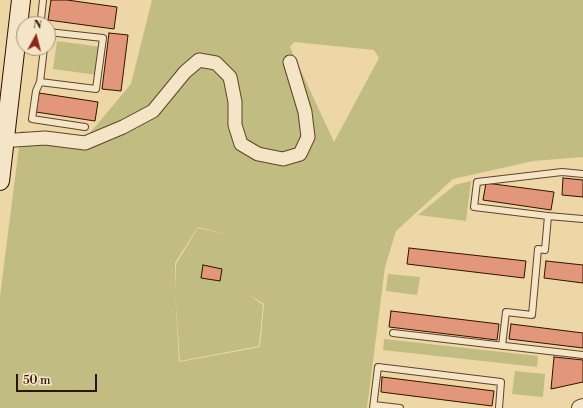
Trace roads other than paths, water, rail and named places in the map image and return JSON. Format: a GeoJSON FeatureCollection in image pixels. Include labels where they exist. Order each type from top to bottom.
{"type":"FeatureCollection","features":[{"type":"Feature","properties":{"kind":"main road"},"geometry":{"type":"LineString","coordinates":[[21,0],[21,16]]}},
{"type":"Feature","properties":{"kind":"main road"},"geometry":{"type":"LineString","coordinates":[[1,173],[2,141],[16,56]]}},
{"type":"Feature","properties":{"kind":"street"},"geometry":{"type":"LineString","coordinates":[[2,141],[45,138],[85,144],[123,127],[153,111],[185,72],[199,60],[216,63],[230,77],[235,102],[235,126],[241,144],[258,154],[283,159],[300,154],[308,137],[306,112],[290,62]]}},
{"type":"Feature","properties":{"kind":"lane"},"geometry":{"type":"LineString","coordinates":[[41,16],[43,0]]}},
{"type":"Feature","properties":{"kind":"lane"},"geometry":{"type":"LineString","coordinates":[[40,82],[96,89],[103,38],[56,33]]}},
{"type":"Feature","properties":{"kind":"lane"},"geometry":{"type":"LineString","coordinates":[[43,56],[40,82],[36,91],[32,119],[85,127]]}},
{"type":"Feature","properties":{"kind":"lane"},"geometry":{"type":"LineString","coordinates":[[583,174],[562,172],[477,182],[474,207],[583,220]]}},
{"type":"Feature","properties":{"kind":"lane"},"geometry":{"type":"LineString","coordinates":[[502,346],[506,312],[532,315],[538,249],[545,250],[548,216]]}},
{"type":"Feature","properties":{"kind":"lane"},"geometry":{"type":"LineString","coordinates":[[393,333],[583,355]]}},
{"type":"Feature","properties":{"kind":"lane"},"geometry":{"type":"LineString","coordinates":[[400,408],[374,406],[378,367],[502,382],[499,408]]}}]}
